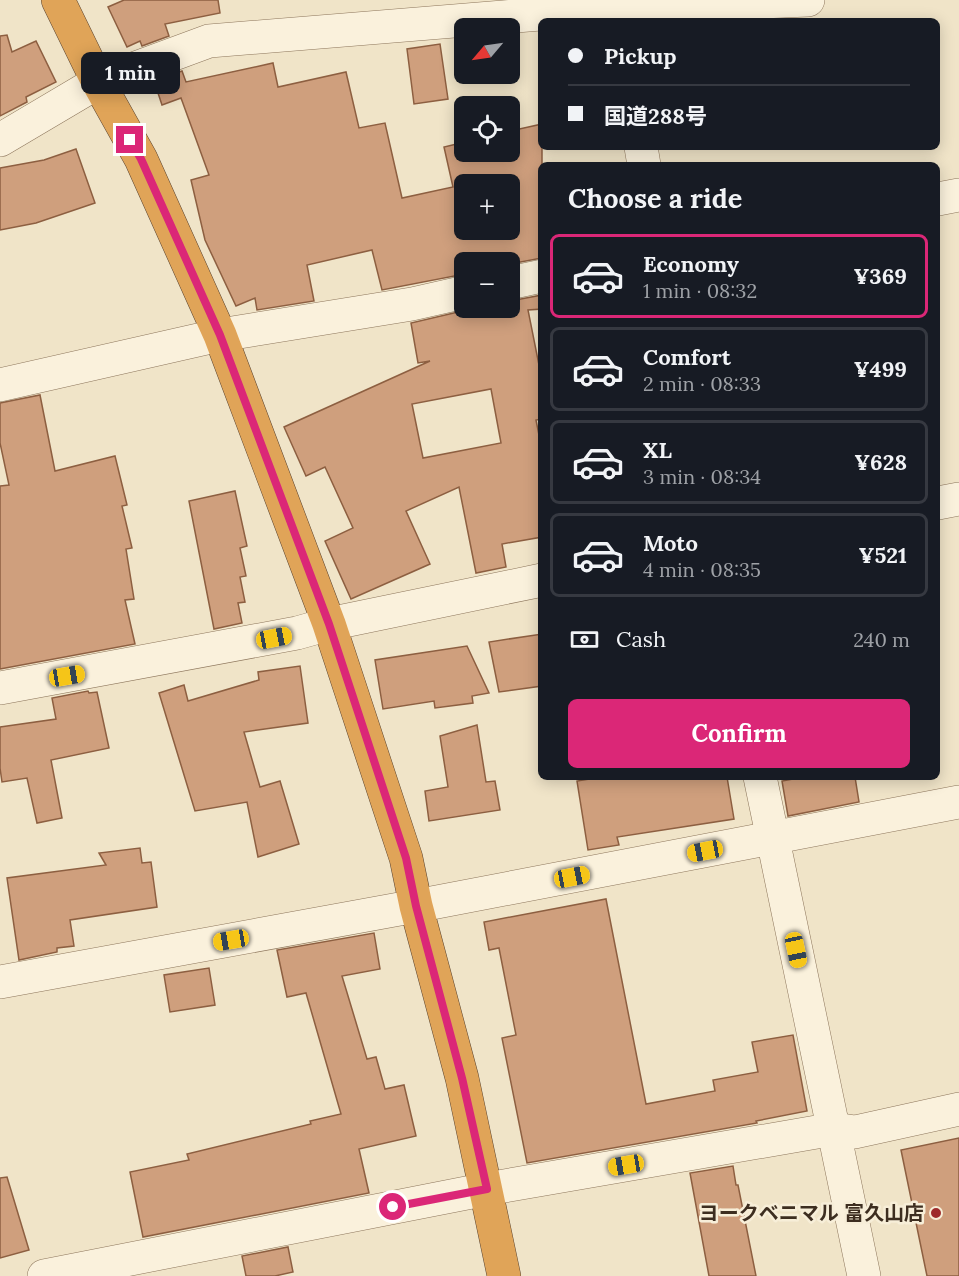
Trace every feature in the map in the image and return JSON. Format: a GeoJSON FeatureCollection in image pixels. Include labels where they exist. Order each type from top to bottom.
{"type":"FeatureCollection","features":[{"type":"Feature","properties":{"kind":"highway"},"geometry":{"type":"LineString","coordinates":[[58,0],[98,82],[141,159],[220,335],[329,624],[406,858],[416,906],[462,1078],[504,1276]]}},
{"type":"Feature","properties":{"kind":"street"},"geometry":{"type":"LineString","coordinates":[[0,141],[98,82],[209,41],[613,10],[808,0]]}},
{"type":"Feature","properties":{"kind":"street"},"geometry":{"type":"LineString","coordinates":[[940,199],[959,195]]}},
{"type":"Feature","properties":{"kind":"street"},"geometry":{"type":"LineString","coordinates":[[520,281],[538,277]]}},
{"type":"Feature","properties":{"kind":"street"},"geometry":{"type":"LineString","coordinates":[[0,385],[220,335],[412,304],[454,294]]}},
{"type":"Feature","properties":{"kind":"street"},"geometry":{"type":"LineString","coordinates":[[940,503],[959,499]]}},
{"type":"Feature","properties":{"kind":"street"},"geometry":{"type":"LineString","coordinates":[[0,688],[297,633],[329,624],[538,581]]}},
{"type":"Feature","properties":{"kind":"street"},"geometry":{"type":"LineString","coordinates":[[761,780],[864,1276]]}},
{"type":"Feature","properties":{"kind":"street"},"geometry":{"type":"LineString","coordinates":[[0,982],[416,906],[959,802]]}},
{"type":"Feature","properties":{"kind":"street"},"geometry":{"type":"LineString","coordinates":[[44,1276],[487,1189],[834,1129],[855,1132],[959,1108]]}},
{"type":"Feature","properties":{"kind":"building"},"geometry":{"type":"Polygon","coordinates":[[[124,0],[218,0],[220,13],[165,24],[169,36],[142,46],[140,41],[127,47],[108,7],[124,0]]]}},
{"type":"Feature","properties":{"kind":"building"},"geometry":{"type":"Polygon","coordinates":[[[7,35],[12,52],[36,41],[56,82],[26,97],[27,102],[0,116],[0,36],[7,35]]]}},
{"type":"Feature","properties":{"kind":"building"},"geometry":{"type":"Polygon","coordinates":[[[440,44],[448,99],[414,104],[407,49],[440,44]]]}},
{"type":"Feature","properties":{"kind":"building"},"geometry":{"type":"Polygon","coordinates":[[[273,63],[278,87],[346,72],[359,128],[385,123],[402,198],[453,187],[444,147],[454,145],[454,162],[520,162],[520,129],[538,125],[538,150],[542,150],[542,162],[538,162],[538,259],[520,262],[520,252],[454,252],[454,276],[382,290],[372,250],[307,265],[314,301],[257,310],[255,298],[236,306],[205,240],[191,180],[209,175],[181,98],[162,105],[154,81],[182,71],[186,82],[273,63]]]}},
{"type":"Feature","properties":{"kind":"building"},"geometry":{"type":"Polygon","coordinates":[[[76,149],[95,203],[36,223],[0,230],[0,168],[44,160],[76,149]]]}},
{"type":"Feature","properties":{"kind":"building"},"geometry":{"type":"Polygon","coordinates":[[[538,296],[538,309],[528,310],[538,360],[538,420],[536,420],[538,430],[538,538],[502,544],[506,567],[476,573],[459,487],[406,511],[430,564],[351,599],[325,541],[353,528],[325,467],[306,476],[284,427],[430,361],[418,363],[411,323],[454,313],[454,318],[520,318],[520,299],[538,296]],[[491,389],[412,404],[423,458],[501,443],[491,389]]]}},
{"type":"Feature","properties":{"kind":"building"},"geometry":{"type":"Polygon","coordinates":[[[40,395],[55,471],[115,456],[127,505],[122,506],[132,548],[126,549],[134,599],[125,600],[135,644],[0,669],[0,486],[9,485],[0,443],[0,403],[40,395]]]}},
{"type":"Feature","properties":{"kind":"building"},"geometry":{"type":"Polygon","coordinates":[[[235,491],[247,546],[240,548],[246,576],[240,577],[245,602],[238,603],[242,623],[214,629],[189,501],[235,491]]]}},
{"type":"Feature","properties":{"kind":"building"},"geometry":{"type":"Polygon","coordinates":[[[538,635],[538,687],[499,692],[489,642],[538,635]]]}},
{"type":"Feature","properties":{"kind":"building"},"geometry":{"type":"Polygon","coordinates":[[[467,646],[489,693],[472,696],[473,703],[435,708],[434,701],[383,709],[375,660],[467,646]]]}},
{"type":"Feature","properties":{"kind":"building"},"geometry":{"type":"Polygon","coordinates":[[[300,666],[308,723],[244,732],[260,787],[280,781],[299,844],[258,857],[247,802],[195,811],[159,693],[184,685],[188,701],[259,680],[258,672],[300,666]]]}},
{"type":"Feature","properties":{"kind":"building"},"geometry":{"type":"Polygon","coordinates":[[[88,691],[89,693],[97,692],[109,748],[51,760],[62,818],[37,823],[27,778],[2,782],[0,727],[56,719],[52,698],[88,691]]]}},
{"type":"Feature","properties":{"kind":"building"},"geometry":{"type":"Polygon","coordinates":[[[477,725],[486,782],[495,781],[500,810],[429,821],[425,791],[448,787],[440,736],[477,725]]]}},
{"type":"Feature","properties":{"kind":"building"},"geometry":{"type":"Polygon","coordinates":[[[728,780],[734,819],[617,837],[619,845],[588,850],[577,781],[728,780]]]}},
{"type":"Feature","properties":{"kind":"building"},"geometry":{"type":"Polygon","coordinates":[[[855,780],[859,802],[788,816],[782,781],[855,780]]]}},
{"type":"Feature","properties":{"kind":"building"},"geometry":{"type":"Polygon","coordinates":[[[140,848],[142,863],[151,862],[157,907],[70,920],[74,946],[57,948],[57,952],[19,960],[7,878],[106,865],[99,853],[140,848]]]}},
{"type":"Feature","properties":{"kind":"building"},"geometry":{"type":"Polygon","coordinates":[[[606,899],[646,1104],[715,1091],[713,1080],[758,1072],[752,1042],[793,1035],[807,1111],[756,1121],[757,1123],[527,1163],[502,1038],[516,1035],[499,948],[489,950],[484,922],[606,899]]]}},
{"type":"Feature","properties":{"kind":"building"},"geometry":{"type":"Polygon","coordinates":[[[374,933],[380,969],[342,976],[367,1059],[376,1057],[385,1089],[404,1085],[416,1136],[359,1149],[369,1193],[143,1237],[130,1172],[189,1160],[187,1154],[311,1124],[310,1121],[341,1114],[306,993],[287,997],[277,950],[374,933]]]}},
{"type":"Feature","properties":{"kind":"building"},"geometry":{"type":"Polygon","coordinates":[[[209,968],[215,1005],[170,1012],[164,975],[209,968]]]}},
{"type":"Feature","properties":{"kind":"building","name":"ヨークベニマル 富久山店"},"geometry":{"type":"Polygon","coordinates":[[[959,1138],[959,1276],[927,1276],[901,1150],[959,1138]]]}},
{"type":"Feature","properties":{"kind":"building"},"geometry":{"type":"Polygon","coordinates":[[[733,1166],[756,1276],[709,1276],[690,1173],[733,1166]]]}},
{"type":"Feature","properties":{"kind":"building"},"geometry":{"type":"Polygon","coordinates":[[[7,1177],[29,1250],[0,1258],[0,1178],[7,1177]]]}},
{"type":"Feature","properties":{"kind":"building"},"geometry":{"type":"Polygon","coordinates":[[[288,1247],[293,1272],[275,1276],[246,1276],[242,1256],[288,1247]]]}},
{"type":"Feature","properties":{"kind":"place","name":"ヨークベニマル 富久山店"},"geometry":{"type":"Point","coordinates":[936,1213]}},
{"type":"Feature","properties":{"kind":"route"},"geometry":{"type":"LineString","coordinates":[[130,140],[141,159],[220,335],[329,624],[406,858],[416,906],[462,1078],[487,1189],[393,1207]]}}]}
